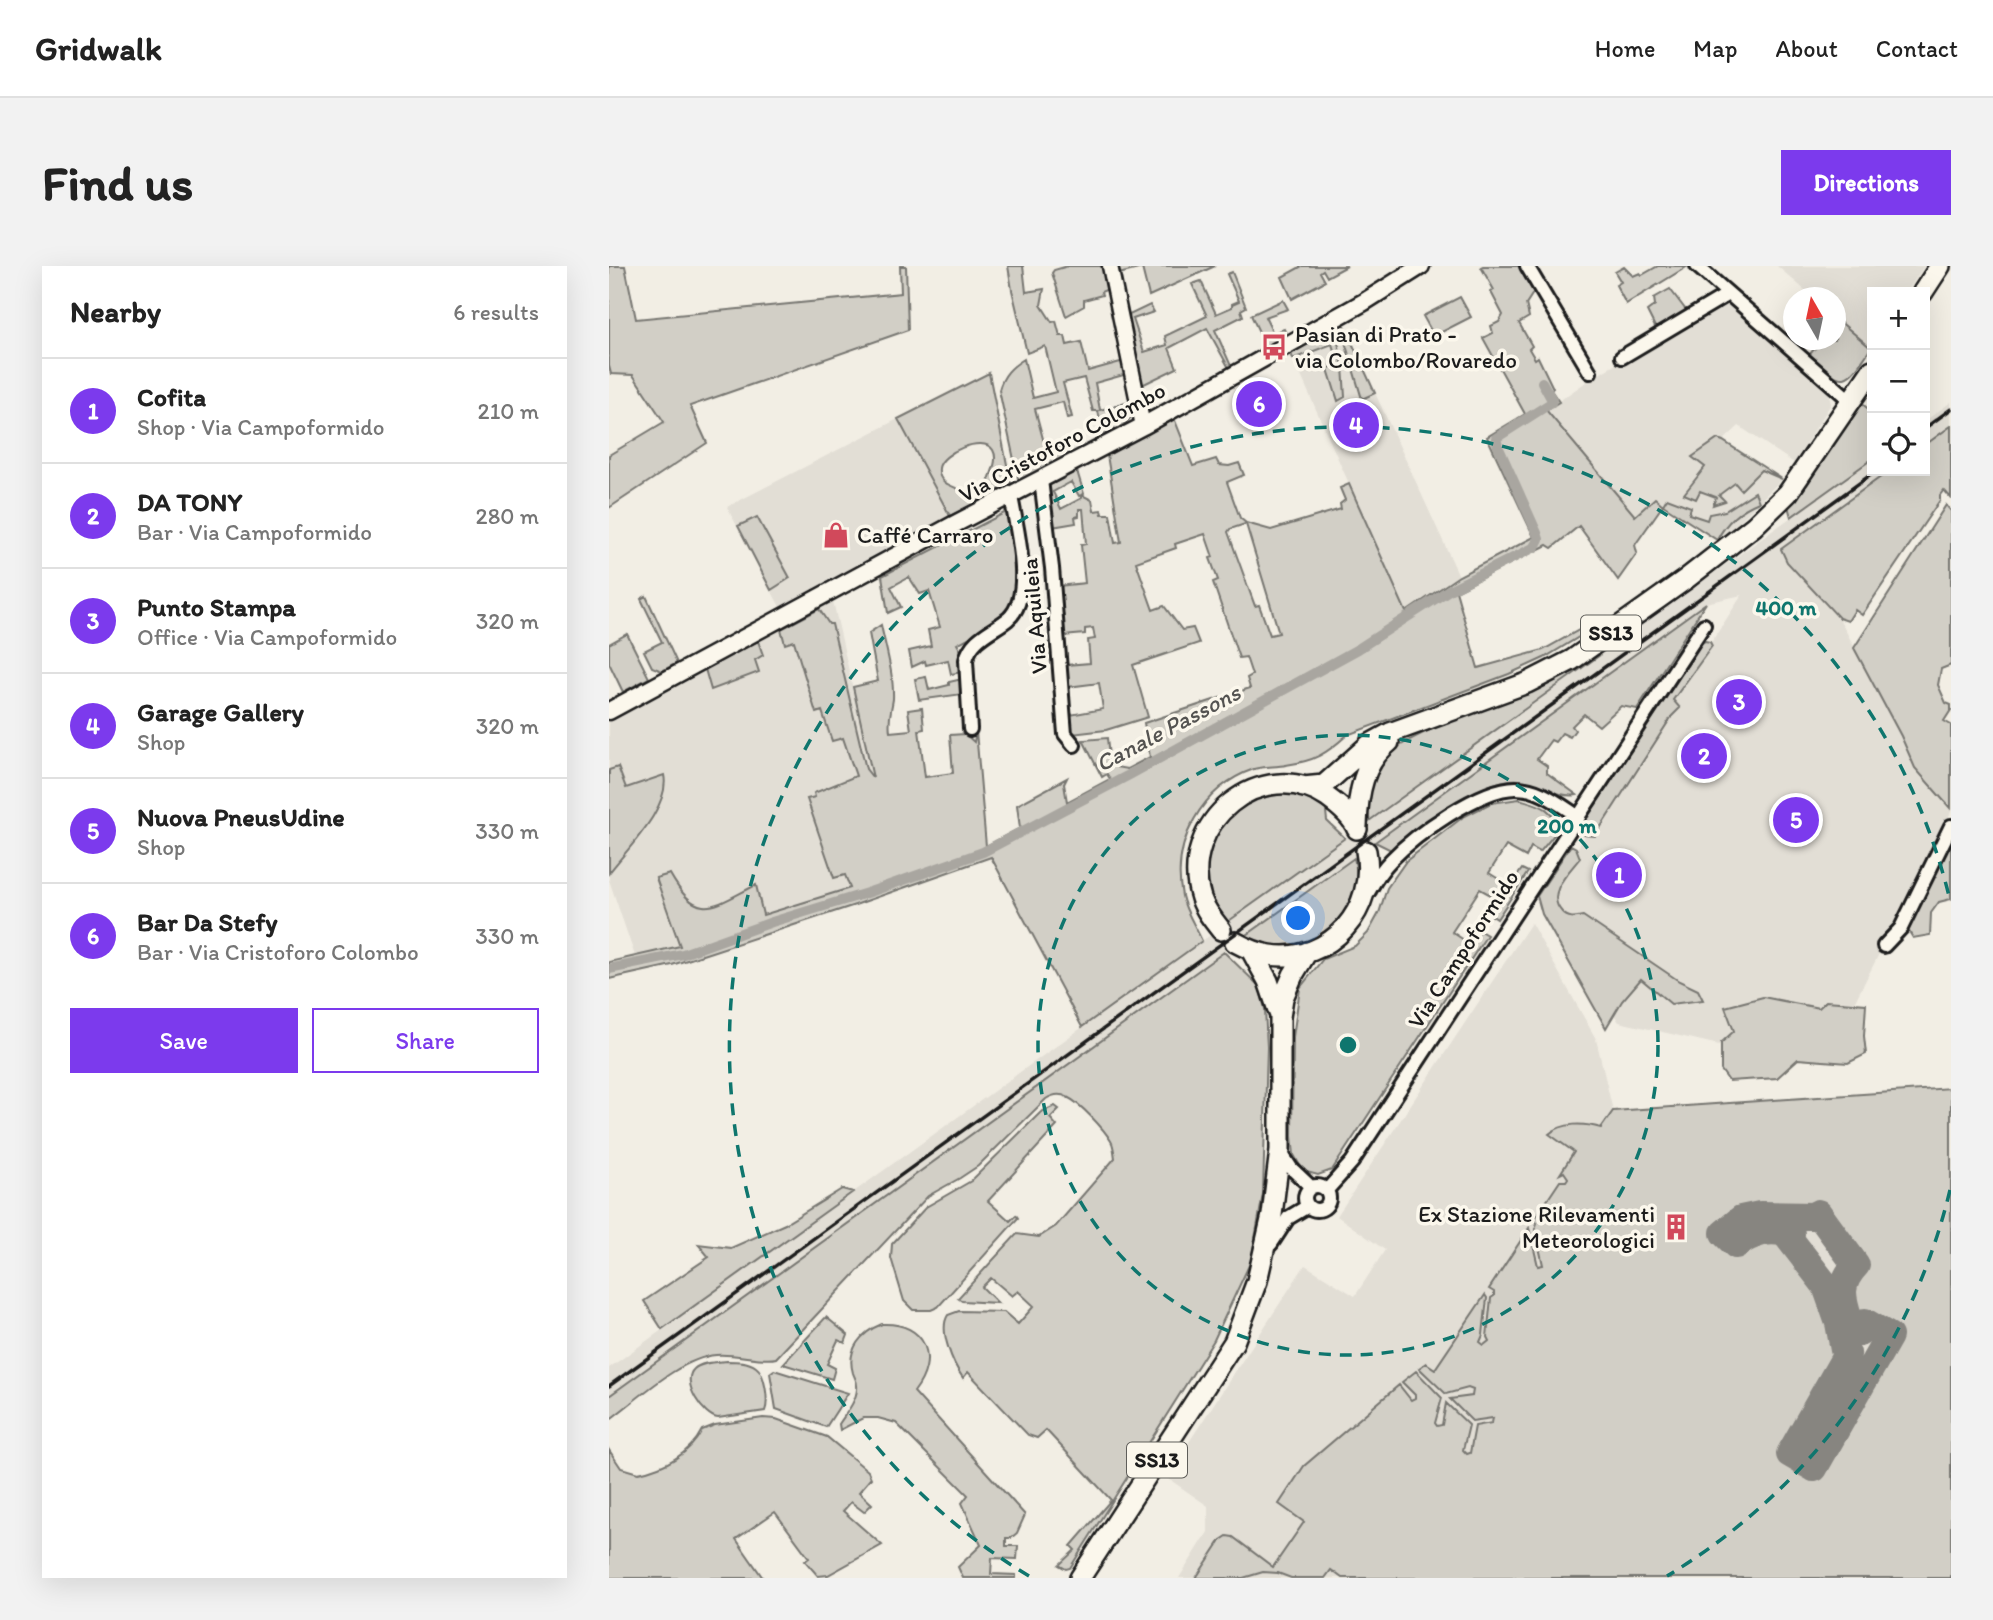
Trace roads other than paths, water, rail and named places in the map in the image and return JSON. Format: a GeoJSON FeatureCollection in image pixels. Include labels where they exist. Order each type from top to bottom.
{"type":"FeatureCollection","features":[{"type":"Feature","properties":{"kind":"main road","name":"Via Cristoforo Colombo"},"geometry":{"type":"LineString","coordinates":[[609,711],[1143,426],[1364,302],[1421,266]]}},
{"type":"Feature","properties":{"kind":"main road"},"geometry":{"type":"LineString","coordinates":[[1926,287],[1940,266]]}},
{"type":"Feature","properties":{"kind":"main road","name":"SS13"},"geometry":{"type":"LineString","coordinates":[[1280,1017],[1268,981],[1236,941],[1209,916],[1201,899],[1197,881],[1200,845],[1219,813],[1248,791],[1266,786],[1324,785],[1370,744],[1527,683],[1572,660],[1723,551],[1788,493],[1867,378]]}},
{"type":"Feature","properties":{"kind":"main road","name":"SS13"},"geometry":{"type":"LineString","coordinates":[[1303,787],[1322,794],[1339,806],[1357,827],[1360,794],[1370,763],[1377,752],[1406,728]]}},
{"type":"Feature","properties":{"kind":"main road"},"geometry":{"type":"LineString","coordinates":[[1236,941],[1270,955],[1289,956],[1321,947],[1340,934],[1362,904],[1368,883],[1366,851]]}},
{"type":"Feature","properties":{"kind":"main road","name":"SS13"},"geometry":{"type":"LineString","coordinates":[[1080,1578],[1234,1342],[1249,1307],[1265,1253],[1276,1190],[1280,1150],[1280,1017],[1287,988],[1307,953]]}},
{"type":"Feature","properties":{"kind":"street"},"geometry":{"type":"LineString","coordinates":[[1110,266],[1143,426]]}},
{"type":"Feature","properties":{"kind":"street"},"geometry":{"type":"LineString","coordinates":[[1527,266],[1590,372]]}},
{"type":"Feature","properties":{"kind":"street"},"geometry":{"type":"LineString","coordinates":[[1697,266],[1851,402]]}},
{"type":"Feature","properties":{"kind":"street"},"geometry":{"type":"LineString","coordinates":[[1622,357],[1728,294]]}},
{"type":"Feature","properties":{"kind":"street","name":"Via Aquileia"},"geometry":{"type":"LineString","coordinates":[[1041,480],[1052,568],[1065,734],[1074,746]]}},
{"type":"Feature","properties":{"kind":"street"},"geometry":{"type":"LineString","coordinates":[[970,729],[966,660],[969,650],[974,643],[1011,617],[1020,600],[1022,586],[1011,496]]}},
{"type":"Feature","properties":{"kind":"street","name":"Via Campoformido"},"geometry":{"type":"LineString","coordinates":[[1308,1206],[1316,1210],[1325,1208],[1330,1199],[1327,1190],[1352,1162],[1704,625]]}},
{"type":"Feature","properties":{"kind":"street"},"geometry":{"type":"LineString","coordinates":[[1362,904],[1380,873],[1403,849],[1456,810],[1485,794],[1516,788],[1541,793],[1579,817]]}},
{"type":"Feature","properties":{"kind":"street"},"geometry":{"type":"LineString","coordinates":[[1884,946],[1901,928],[1951,827]]}},
{"type":"Feature","properties":{"kind":"street"},"geometry":{"type":"LineString","coordinates":[[1280,1150],[1291,1168],[1311,1187]]}},
{"type":"Feature","properties":{"kind":"street"},"geometry":{"type":"LineString","coordinates":[[1265,1253],[1288,1218],[1308,1206],[1306,1194],[1311,1187],[1318,1186],[1327,1190]]}},
{"type":"Feature","properties":{"kind":"waterway","name":"Canale Passons"},"geometry":{"type":"LineString","coordinates":[[609,969],[683,954],[983,852],[1358,649],[1449,590],[1535,547],[1539,539],[1537,533],[1496,438],[1551,403],[1552,400],[1542,382]]}},
{"type":"Feature","properties":{"kind":"railway"},"geometry":{"type":"LineString","coordinates":[[1930,424],[1951,409]]}},
{"type":"Feature","properties":{"kind":"railway"},"geometry":{"type":"LineString","coordinates":[[609,1386],[1869,476]]}},
{"type":"Feature","properties":{"kind":"place","name":"Pasian di Prato - via Colombo/Rovaredo"},"geometry":{"type":"Point","coordinates":[1274,347]}},
{"type":"Feature","properties":{"kind":"place","name":"Bar Da Stefy"},"geometry":{"type":"Point","coordinates":[1259,404]}},
{"type":"Feature","properties":{"kind":"place","name":"Garage Gallery"},"geometry":{"type":"Point","coordinates":[1356,425]}},
{"type":"Feature","properties":{"kind":"place","name":"Caffé Carraro"},"geometry":{"type":"Point","coordinates":[836,535]}},
{"type":"Feature","properties":{"kind":"place","name":"Punto Stampa"},"geometry":{"type":"Point","coordinates":[1739,702]}},
{"type":"Feature","properties":{"kind":"place","name":"DA TONY"},"geometry":{"type":"Point","coordinates":[1704,756]}},
{"type":"Feature","properties":{"kind":"place","name":"Nuova PneusUdine"},"geometry":{"type":"Point","coordinates":[1796,820]}},
{"type":"Feature","properties":{"kind":"place","name":"Cofita"},"geometry":{"type":"Point","coordinates":[1619,875]}},
{"type":"Feature","properties":{"kind":"place","name":"Ex Stazione Rilevamenti Meteorologici"},"geometry":{"type":"Point","coordinates":[1676,1227]}}]}
